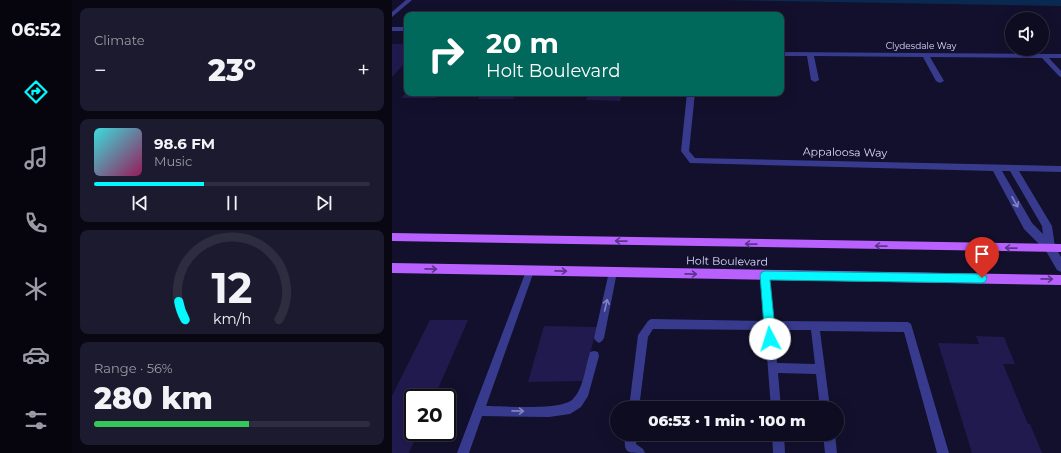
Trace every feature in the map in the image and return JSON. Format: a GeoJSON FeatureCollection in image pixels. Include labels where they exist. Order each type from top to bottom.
{"type":"FeatureCollection","features":[{"type":"Feature","properties":{"kind":"main road","name":"Holt Boulevard"},"geometry":{"type":"LineString","coordinates":[[392,237],[1061,248]]}},
{"type":"Feature","properties":{"kind":"main road","name":"Holt Boulevard"},"geometry":{"type":"LineString","coordinates":[[392,268],[1061,280]]}},
{"type":"Feature","properties":{"kind":"street"},"geometry":{"type":"LineString","coordinates":[[392,15],[409,0]]}},
{"type":"Feature","properties":{"kind":"street"},"geometry":{"type":"LineString","coordinates":[[392,29],[404,29]]}},
{"type":"Feature","properties":{"kind":"street","name":"Clydesdale Way"},"geometry":{"type":"LineString","coordinates":[[784,54],[1005,56]]}},
{"type":"Feature","properties":{"kind":"street"},"geometry":{"type":"LineString","coordinates":[[810,54],[815,80]]}},
{"type":"Feature","properties":{"kind":"street"},"geometry":{"type":"LineString","coordinates":[[925,55],[940,81]]}},
{"type":"Feature","properties":{"kind":"street"},"geometry":{"type":"LineString","coordinates":[[1044,56],[1061,75]]}},
{"type":"Feature","properties":{"kind":"street","name":"Clydesdale Way"},"geometry":{"type":"LineString","coordinates":[[1049,56],[1061,56]]}},
{"type":"Feature","properties":{"kind":"street","name":"Appaloosa Way"},"geometry":{"type":"LineString","coordinates":[[691,96],[685,151],[692,161],[1061,169]]}},
{"type":"Feature","properties":{"kind":"street"},"geometry":{"type":"LineString","coordinates":[[996,168],[1028,226],[1050,248],[1061,267]]}},
{"type":"Feature","properties":{"kind":"street"},"geometry":{"type":"LineString","coordinates":[[1013,168],[1047,226],[1050,248]]}},
{"type":"Feature","properties":{"kind":"lane"},"geometry":{"type":"LineString","coordinates":[[463,453],[530,271]]}},
{"type":"Feature","properties":{"kind":"lane"},"geometry":{"type":"LineString","coordinates":[[599,338],[614,272]]}},
{"type":"Feature","properties":{"kind":"lane"},"geometry":{"type":"LineString","coordinates":[[765,275],[775,401]]}},
{"type":"Feature","properties":{"kind":"lane"},"geometry":{"type":"LineString","coordinates":[[635,401],[642,335],[651,324],[769,324],[908,328],[943,453]]}},
{"type":"Feature","properties":{"kind":"lane"},"geometry":{"type":"LineString","coordinates":[[815,326],[824,401]]}},
{"type":"Feature","properties":{"kind":"lane"},"geometry":{"type":"LineString","coordinates":[[479,410],[549,412],[566,410],[576,402],[584,392],[594,356]]}},
{"type":"Feature","properties":{"kind":"lane"},"geometry":{"type":"LineString","coordinates":[[773,368],[820,369]]}},
{"type":"Feature","properties":{"kind":"lane"},"geometry":{"type":"LineString","coordinates":[[630,441],[630,447],[640,453]]}},
{"type":"Feature","properties":{"kind":"lane"},"geometry":{"type":"LineString","coordinates":[[778,441],[779,453]]}},
{"type":"Feature","properties":{"kind":"lane"},"geometry":{"type":"LineString","coordinates":[[830,441],[831,453]]}},
{"type":"Feature","properties":{"kind":"water"},"geometry":{"type":"Polygon","coordinates":[[[720,0],[1061,0],[1061,6],[720,0]]]}},
{"type":"Feature","properties":{"kind":"building"},"geometry":{"type":"Polygon","coordinates":[[[392,44],[404,44],[404,64],[392,77],[392,44]]]}},
{"type":"Feature","properties":{"kind":"building"},"geometry":{"type":"Polygon","coordinates":[[[404,94],[404,96],[438,96],[436,98],[401,98],[404,94]]]}},
{"type":"Feature","properties":{"kind":"building"},"geometry":{"type":"Polygon","coordinates":[[[480,96],[515,96],[513,99],[478,99],[480,96]]]}},
{"type":"Feature","properties":{"kind":"building"},"geometry":{"type":"Polygon","coordinates":[[[588,96],[622,96],[620,101],[586,100],[588,96]]]}},
{"type":"Feature","properties":{"kind":"building"},"geometry":{"type":"Polygon","coordinates":[[[430,320],[468,320],[438,389],[404,389],[404,441],[414,441],[409,453],[392,453],[392,396],[430,320]]]}},
{"type":"Feature","properties":{"kind":"building"},"geometry":{"type":"Polygon","coordinates":[[[544,326],[597,327],[583,381],[528,382],[544,326]]]}},
{"type":"Feature","properties":{"kind":"building"},"geometry":{"type":"Polygon","coordinates":[[[976,336],[1004,337],[1015,364],[1003,364],[1042,453],[972,453],[938,343],[979,344],[976,336]]]}},
{"type":"Feature","properties":{"kind":"route"},"geometry":{"type":"LineString","coordinates":[[770,339],[765,275],[982,278]]}}]}
